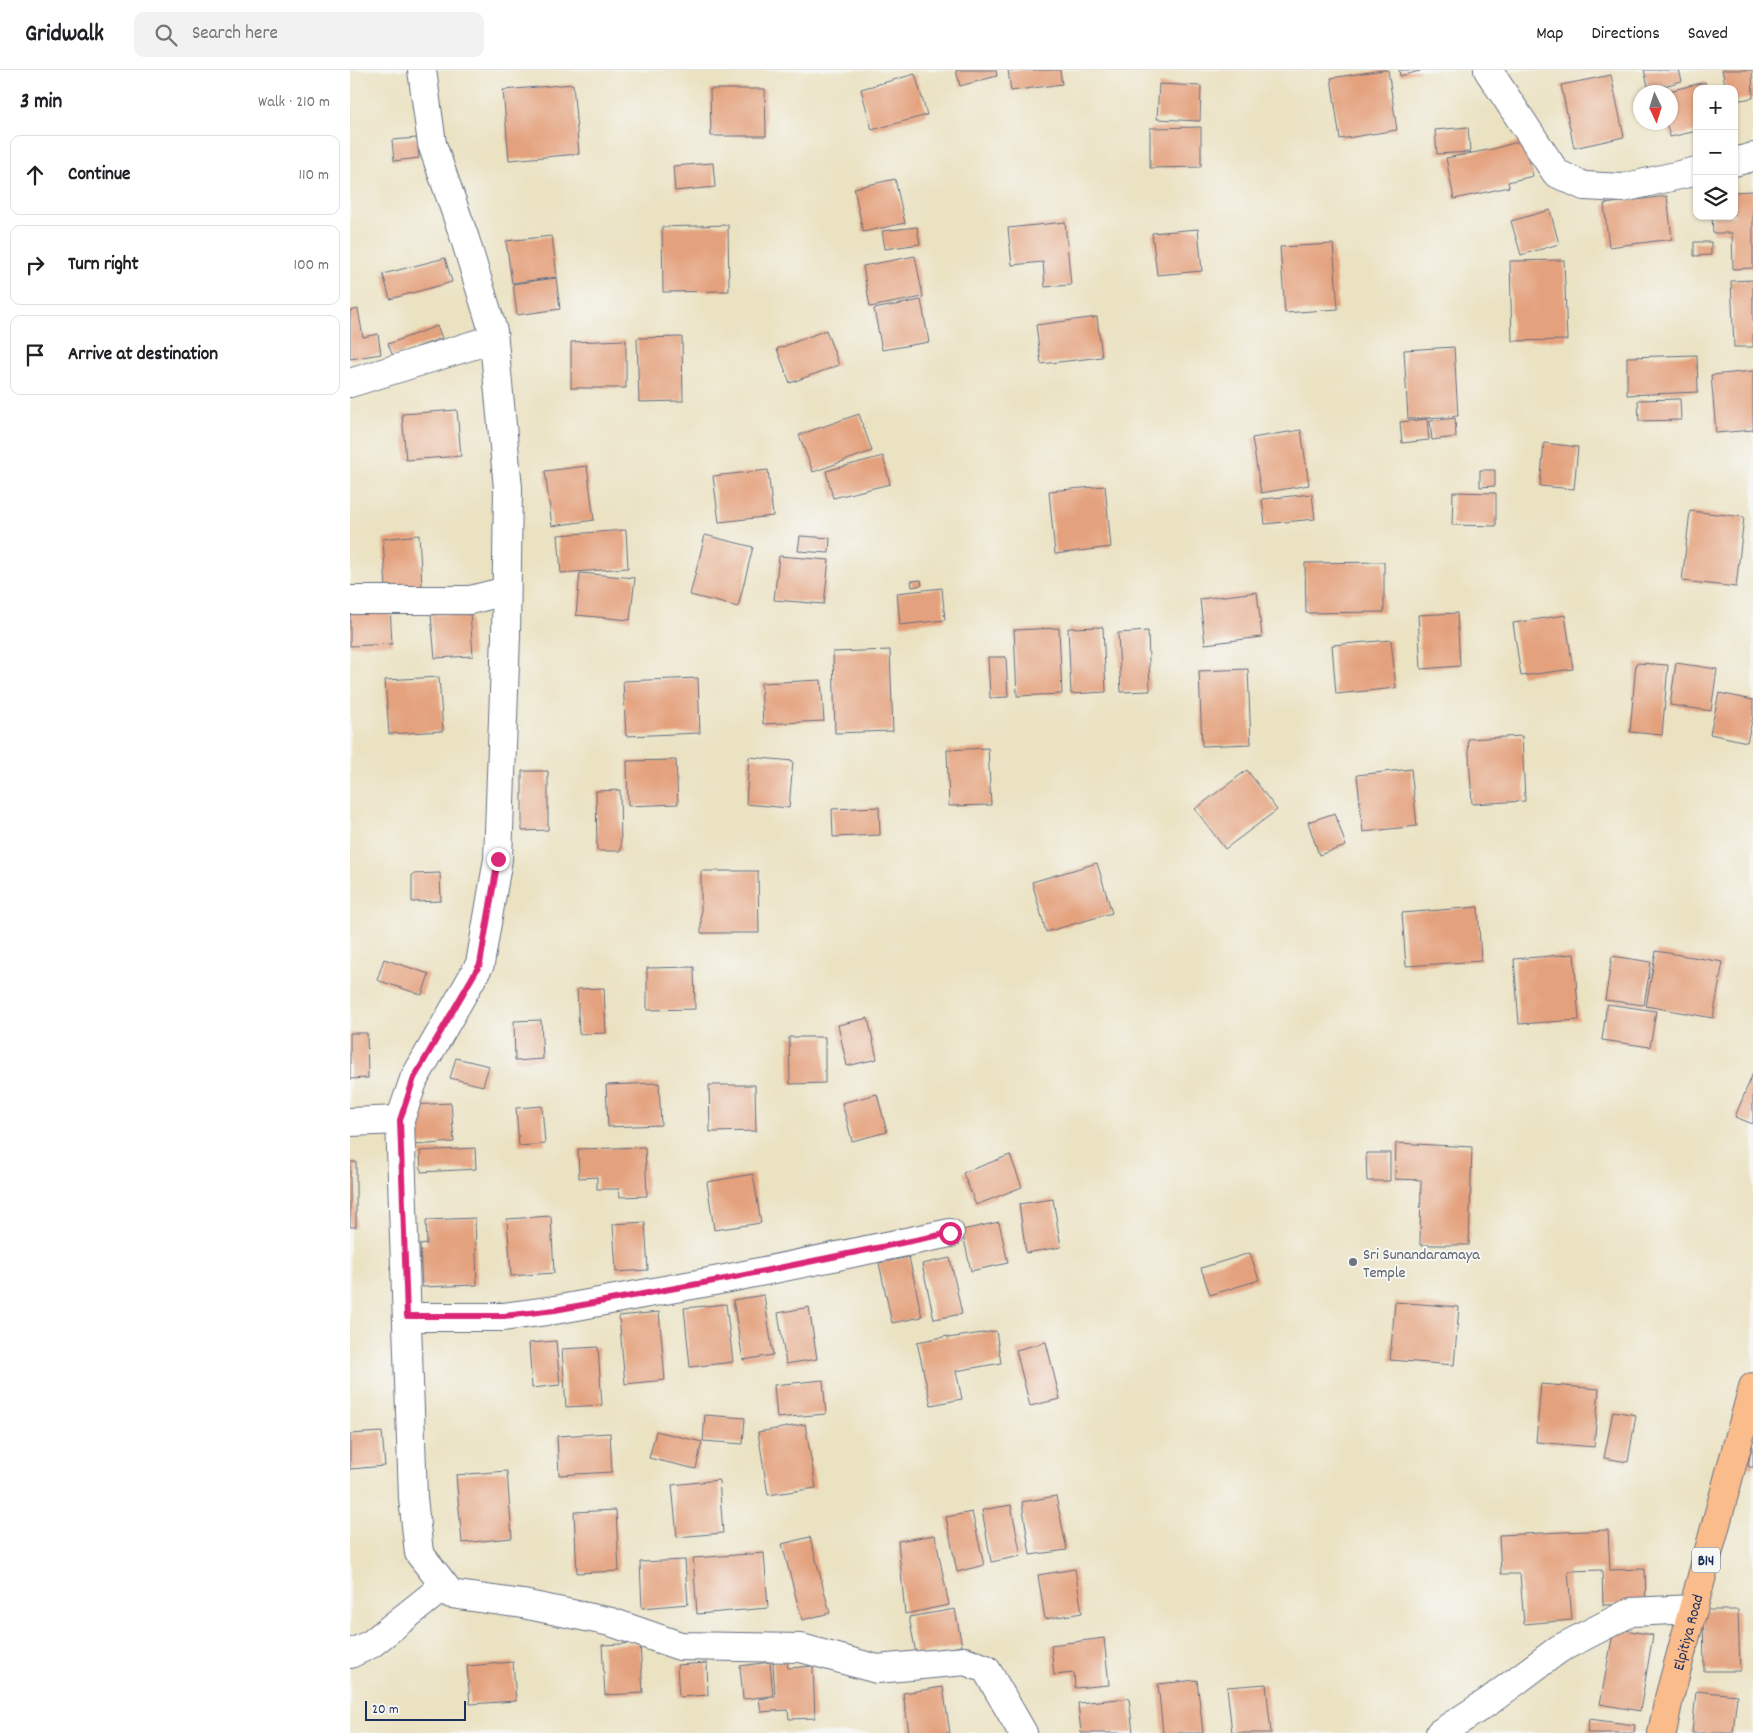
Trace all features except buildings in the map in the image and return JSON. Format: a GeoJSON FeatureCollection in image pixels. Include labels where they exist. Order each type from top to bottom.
{"type":"FeatureCollection","features":[{"type":"Feature","properties":{"kind":"main road","name":"Elpitiya Road"},"geometry":{"type":"LineString","coordinates":[[1662,1733],[1669,1698],[1693,1609],[1749,1418],[1753,1388]]}},
{"type":"Feature","properties":{"kind":"street"},"geometry":{"type":"LineString","coordinates":[[422,70],[432,144],[493,331],[508,488],[498,859],[480,964],[414,1078],[400,1120],[413,1498],[419,1553],[451,1594],[523,1604],[611,1622],[680,1646],[801,1648],[877,1669],[966,1661],[986,1669],[1022,1733]]}},
{"type":"Feature","properties":{"kind":"street"},"geometry":{"type":"LineString","coordinates":[[1488,70],[1556,173],[1584,186],[1623,188],[1693,172]]}},
{"type":"Feature","properties":{"kind":"street"},"geometry":{"type":"LineString","coordinates":[[1738,161],[1753,157]]}},
{"type":"Feature","properties":{"kind":"street"},"geometry":{"type":"LineString","coordinates":[[350,383],[493,339]]}},
{"type":"Feature","properties":{"kind":"street"},"geometry":{"type":"LineString","coordinates":[[350,600],[470,600],[506,591]]}},
{"type":"Feature","properties":{"kind":"street"},"geometry":{"type":"LineString","coordinates":[[350,1122],[400,1120]]}},
{"type":"Feature","properties":{"kind":"street"},"geometry":{"type":"LineString","coordinates":[[407,1316],[504,1316],[555,1310],[725,1279],[950,1233]]}},
{"type":"Feature","properties":{"kind":"street"},"geometry":{"type":"LineString","coordinates":[[350,1654],[372,1644],[444,1586]]}},
{"type":"Feature","properties":{"kind":"street"},"geometry":{"type":"LineString","coordinates":[[1440,1733],[1488,1702],[1559,1649],[1631,1612],[1693,1609]]}},
{"type":"Feature","properties":{"kind":"place","name":"Sri Sunandaramaya Temple"},"geometry":{"type":"Point","coordinates":[1353,1262]}},
{"type":"Feature","properties":{"kind":"route"},"geometry":{"type":"LineString","coordinates":[[498,859],[480,964],[414,1078],[400,1120],[407,1316],[504,1316],[555,1310],[725,1279],[950,1233]]}}]}
